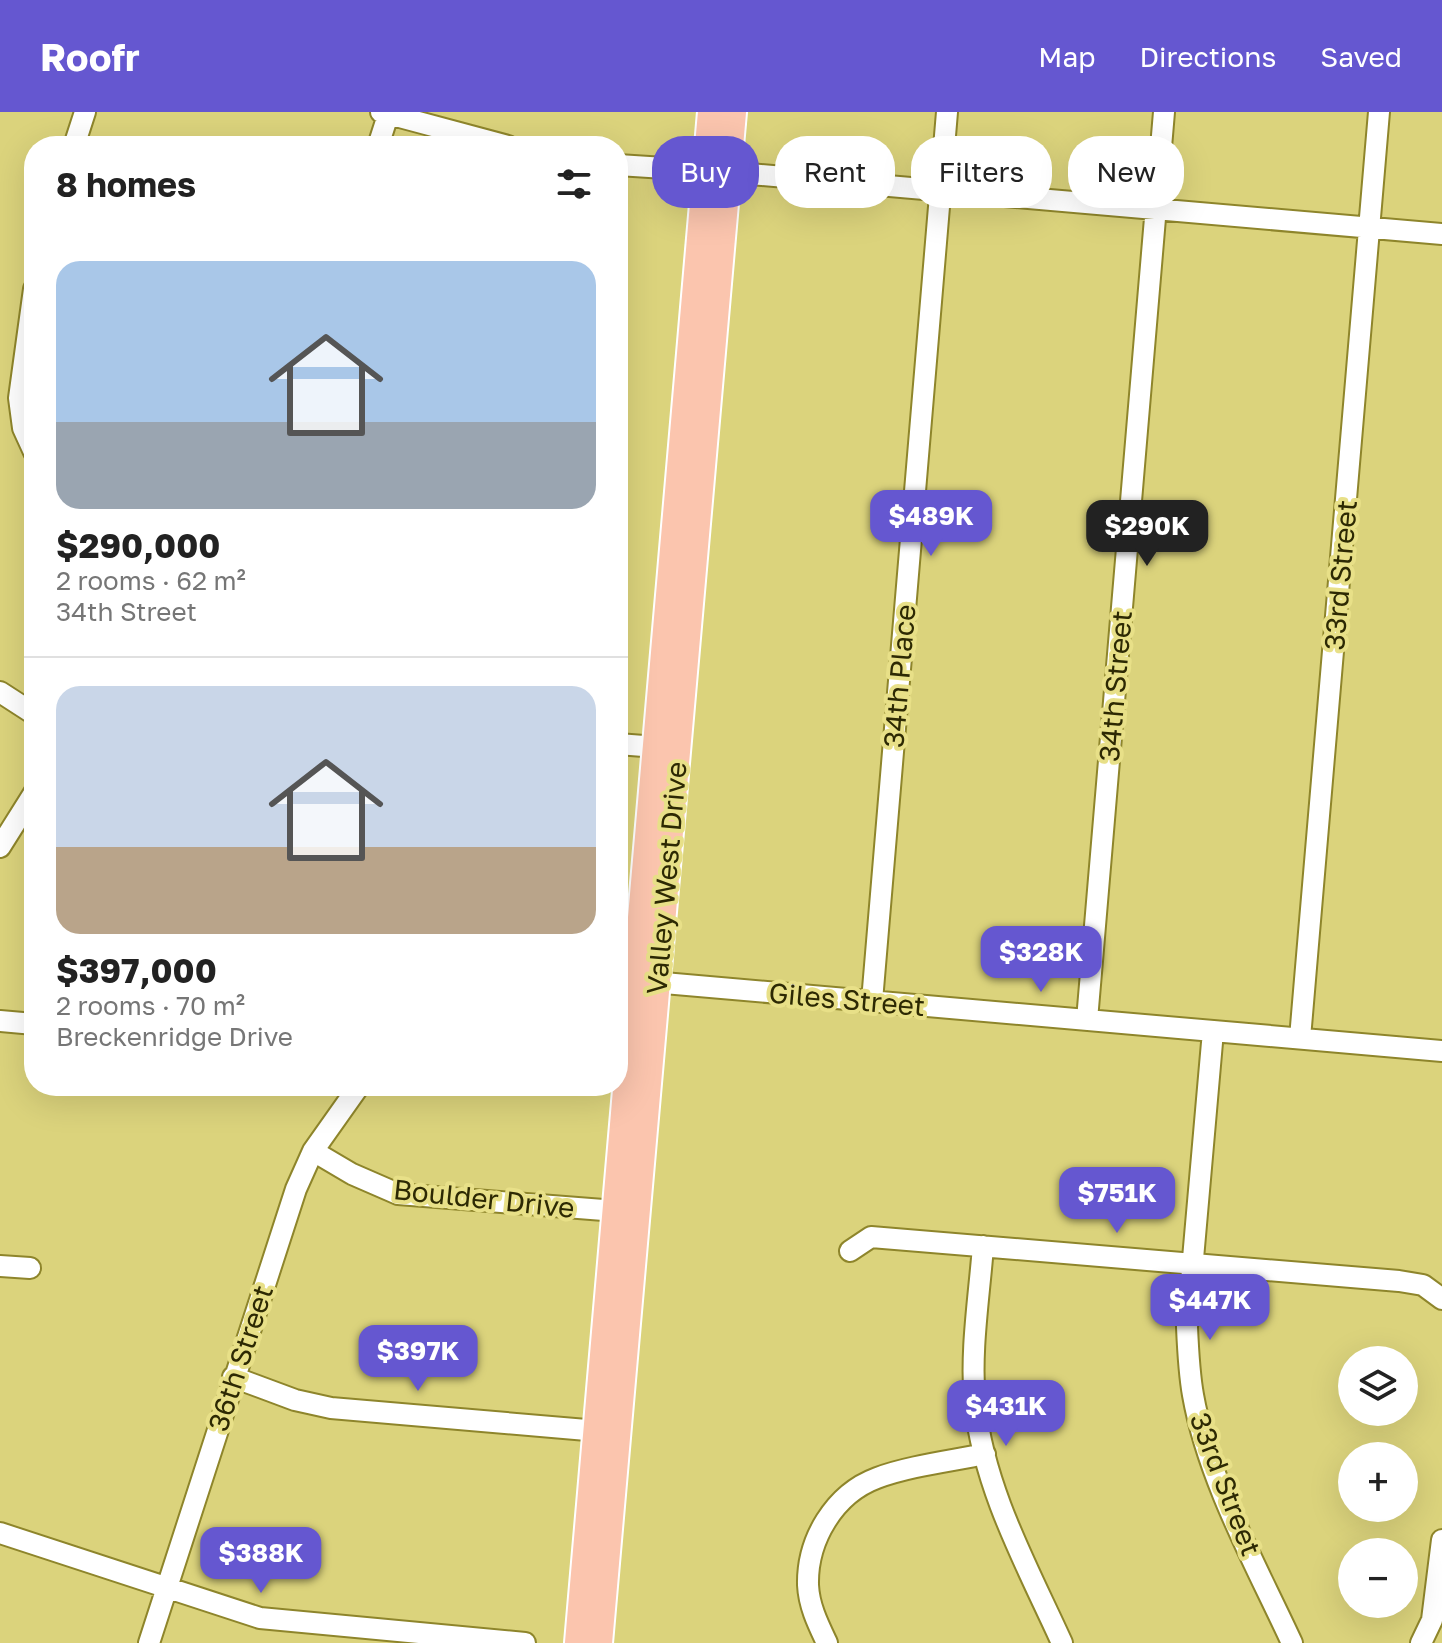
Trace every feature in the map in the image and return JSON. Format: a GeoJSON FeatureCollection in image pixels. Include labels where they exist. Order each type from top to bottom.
{"type":"FeatureCollection","features":[{"type":"Feature","properties":{"kind":"main road","name":"Valley West Drive"},"geometry":{"type":"LineString","coordinates":[[711,112],[713,136]]}},
{"type":"Feature","properties":{"kind":"main road","name":"Valley West Drive"},"geometry":{"type":"LineString","coordinates":[[726,136],[733,112]]}},
{"type":"Feature","properties":{"kind":"main road","name":"Valley West Drive"},"geometry":{"type":"LineString","coordinates":[[599,1643],[607,1432],[626,1212],[637,981],[665,748],[713,208]]}},
{"type":"Feature","properties":{"kind":"main road","name":"Valley West Drive"},"geometry":{"type":"LineString","coordinates":[[578,1643],[607,1432]]}},
{"type":"Feature","properties":{"kind":"street"},"geometry":{"type":"LineString","coordinates":[[77,136],[85,112]]}},
{"type":"Feature","properties":{"kind":"street","name":"34th Place"},"geometry":{"type":"LineString","coordinates":[[945,136],[947,112]]}},
{"type":"Feature","properties":{"kind":"street","name":"34th Street"},"geometry":{"type":"LineString","coordinates":[[1087,1020],[1164,112]]}},
{"type":"Feature","properties":{"kind":"street","name":"33rd Street"},"geometry":{"type":"LineString","coordinates":[[1300,1038],[1379,112]]}},
{"type":"Feature","properties":{"kind":"street"},"geometry":{"type":"LineString","coordinates":[[380,136],[386,113],[471,136]]}},
{"type":"Feature","properties":{"kind":"street"},"geometry":{"type":"LineString","coordinates":[[628,166],[652,167]]}},
{"type":"Feature","properties":{"kind":"street"},"geometry":{"type":"LineString","coordinates":[[759,175],[911,187]]}},
{"type":"Feature","properties":{"kind":"street"},"geometry":{"type":"LineString","coordinates":[[1052,200],[1442,234]]}},
{"type":"Feature","properties":{"kind":"street","name":"34th Place"},"geometry":{"type":"LineString","coordinates":[[872,1001],[939,208]]}},
{"type":"Feature","properties":{"kind":"street"},"geometry":{"type":"LineString","coordinates":[[24,362],[19,398],[24,430]]}},
{"type":"Feature","properties":{"kind":"street"},"geometry":{"type":"LineString","coordinates":[[0,692],[24,708]]}},
{"type":"Feature","properties":{"kind":"street"},"geometry":{"type":"LineString","coordinates":[[628,745],[665,748]]}},
{"type":"Feature","properties":{"kind":"street"},"geometry":{"type":"LineString","coordinates":[[0,847],[24,809]]}},
{"type":"Feature","properties":{"kind":"street","name":"Giles Street"},"geometry":{"type":"LineString","coordinates":[[637,981],[1442,1051]]}},
{"type":"Feature","properties":{"kind":"street"},"geometry":{"type":"LineString","coordinates":[[0,1021],[24,1023]]}},
{"type":"Feature","properties":{"kind":"street","name":"33rd Street"},"geometry":{"type":"LineString","coordinates":[[1213,1031],[1187,1327],[1193,1397],[1207,1447],[1235,1520],[1292,1643]]}},
{"type":"Feature","properties":{"kind":"street","name":"36th Street"},"geometry":{"type":"LineString","coordinates":[[149,1643],[296,1189],[313,1151],[352,1096]]}},
{"type":"Feature","properties":{"kind":"street","name":"Boulder Drive"},"geometry":{"type":"LineString","coordinates":[[313,1151],[352,1174],[398,1194],[626,1212]]}},
{"type":"Feature","properties":{"kind":"street"},"geometry":{"type":"LineString","coordinates":[[850,1251],[871,1237],[983,1246],[1399,1281],[1423,1285],[1442,1299]]}},
{"type":"Feature","properties":{"kind":"street"},"geometry":{"type":"LineString","coordinates":[[983,1246],[973,1351],[975,1403],[985,1454],[997,1498],[1062,1643]]}},
{"type":"Feature","properties":{"kind":"street"},"geometry":{"type":"LineString","coordinates":[[0,1266],[30,1268]]}},
{"type":"Feature","properties":{"kind":"street"},"geometry":{"type":"LineString","coordinates":[[233,1377],[295,1400],[331,1408],[607,1432]]}},
{"type":"Feature","properties":{"kind":"street"},"geometry":{"type":"LineString","coordinates":[[827,1643],[812,1608],[808,1586],[809,1563],[825,1521],[839,1503],[857,1488],[877,1478],[985,1454]]}},
{"type":"Feature","properties":{"kind":"street"},"geometry":{"type":"LineString","coordinates":[[0,1533],[260,1618],[525,1643]]}},
{"type":"Feature","properties":{"kind":"street"},"geometry":{"type":"LineString","coordinates":[[1421,1643],[1435,1607],[1442,1540]]}}]}
